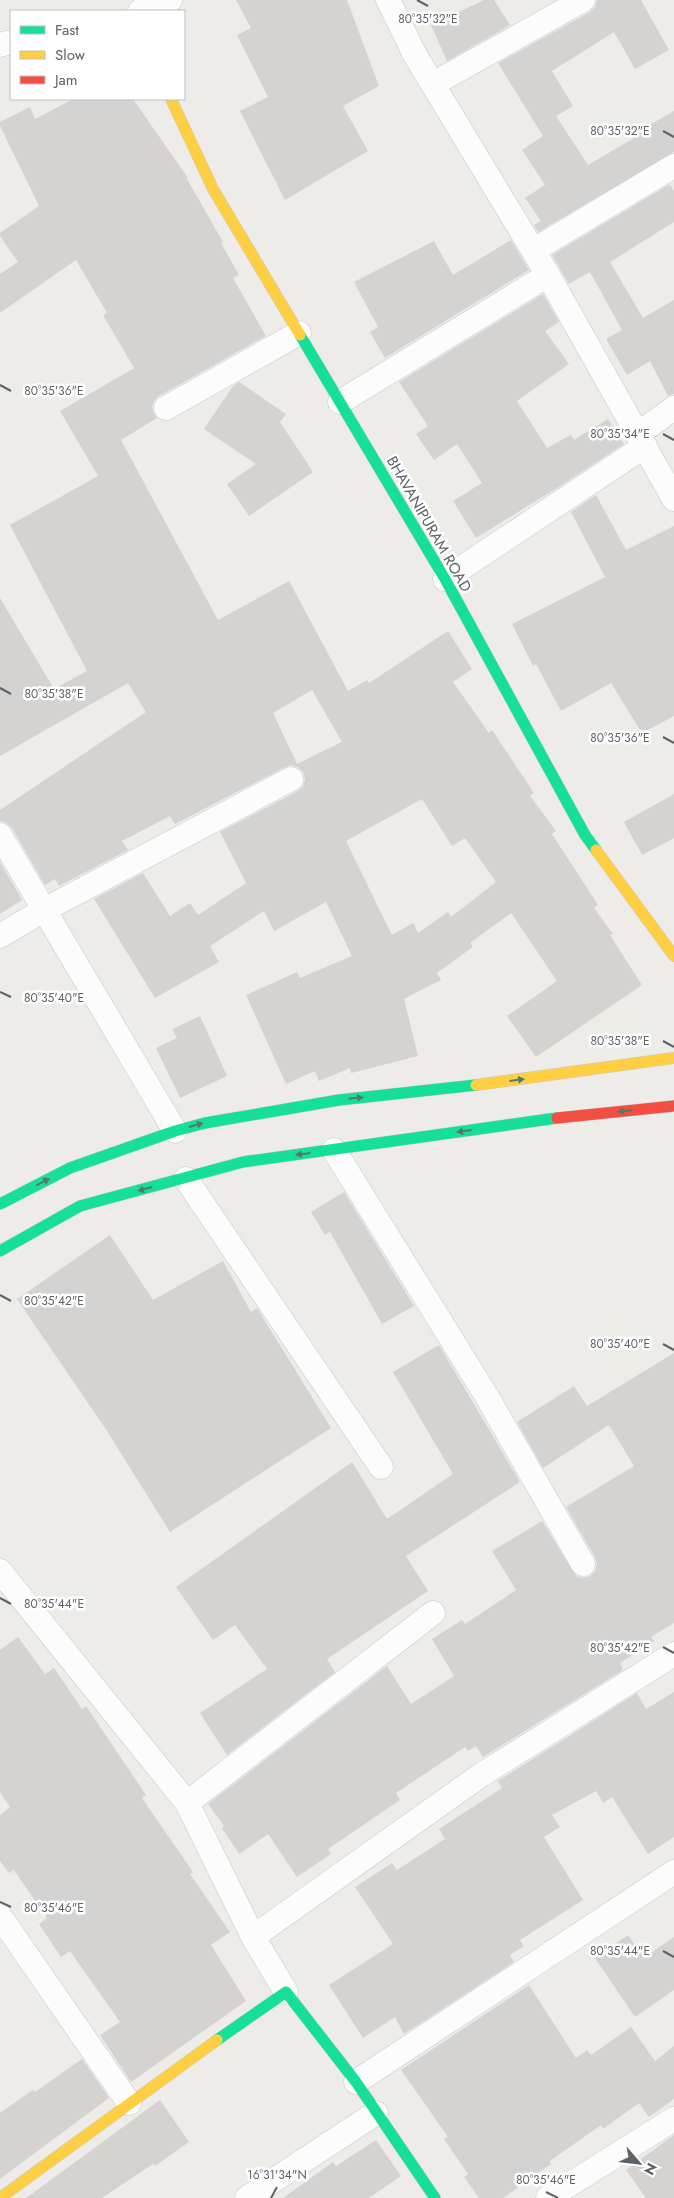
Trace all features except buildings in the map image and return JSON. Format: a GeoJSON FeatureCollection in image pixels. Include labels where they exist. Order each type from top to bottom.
{"type":"FeatureCollection","features":[{"type":"Feature","properties":{"kind":"main road","name":"BHAVANIPURAM ROAD"},"geometry":{"type":"LineString","coordinates":[[171,100],[213,189],[445,578],[585,835],[674,956]]}},
{"type":"Feature","properties":{"kind":"main road"},"geometry":{"type":"LineString","coordinates":[[0,1204],[70,1168],[175,1131],[205,1123],[339,1100],[525,1079],[674,1058]]}},
{"type":"Feature","properties":{"kind":"main road"},"geometry":{"type":"LineString","coordinates":[[0,1250],[80,1206],[243,1162],[540,1120],[674,1106]]}},
{"type":"Feature","properties":{"kind":"main road"},"geometry":{"type":"LineString","coordinates":[[0,2198],[129,2102],[286,1992],[356,2082],[436,2198]]}},
{"type":"Feature","properties":{"kind":"street"},"geometry":{"type":"LineString","coordinates":[[143,10],[170,0]]}},
{"type":"Feature","properties":{"kind":"street"},"geometry":{"type":"LineString","coordinates":[[388,0],[415,55],[534,250],[674,499]]}},
{"type":"Feature","properties":{"kind":"street"},"geometry":{"type":"LineString","coordinates":[[433,84],[583,0]]}},
{"type":"Feature","properties":{"kind":"street"},"geometry":{"type":"LineString","coordinates":[[534,250],[674,166]]}},
{"type":"Feature","properties":{"kind":"street"},"geometry":{"type":"LineString","coordinates":[[340,402],[548,275]]}},
{"type":"Feature","properties":{"kind":"street"},"geometry":{"type":"LineString","coordinates":[[166,408],[299,333]]}},
{"type":"Feature","properties":{"kind":"street"},"geometry":{"type":"LineString","coordinates":[[445,578],[641,440],[674,408]]}},
{"type":"Feature","properties":{"kind":"street"},"geometry":{"type":"LineString","coordinates":[[0,936],[44,910],[291,779]]}},
{"type":"Feature","properties":{"kind":"street"},"geometry":{"type":"LineString","coordinates":[[0,835],[175,1131]]}},
{"type":"Feature","properties":{"kind":"street"},"geometry":{"type":"LineString","coordinates":[[334,1150],[486,1395],[583,1564]]}},
{"type":"Feature","properties":{"kind":"street"},"geometry":{"type":"LineString","coordinates":[[186,1178],[381,1467]]}},
{"type":"Feature","properties":{"kind":"street"},"geometry":{"type":"LineString","coordinates":[[0,1571],[187,1804],[253,1937],[286,1992]]}},
{"type":"Feature","properties":{"kind":"street"},"geometry":{"type":"LineString","coordinates":[[187,1804],[433,1614]]}},
{"type":"Feature","properties":{"kind":"street"},"geometry":{"type":"LineString","coordinates":[[253,1937],[482,1775],[674,1654]]}},
{"type":"Feature","properties":{"kind":"street"},"geometry":{"type":"LineString","coordinates":[[356,2082],[674,1872]]}},
{"type":"Feature","properties":{"kind":"street"},"geometry":{"type":"LineString","coordinates":[[0,1916],[129,2102]]}},
{"type":"Feature","properties":{"kind":"street"},"geometry":{"type":"LineString","coordinates":[[247,2198],[376,2113]]}},
{"type":"Feature","properties":{"kind":"street"},"geometry":{"type":"LineString","coordinates":[[548,2198],[674,2119]]}},
{"type":"Feature","properties":{"kind":"traffic: fast"},"geometry":{"type":"LineString","coordinates":[[300,335],[445,579],[585,835],[596,850]]}},
{"type":"Feature","properties":{"kind":"traffic: fast"},"geometry":{"type":"LineString","coordinates":[[0,1204],[70,1168],[175,1131],[205,1123],[339,1100],[476,1085]]}},
{"type":"Feature","properties":{"kind":"traffic: fast"},"geometry":{"type":"LineString","coordinates":[[0,1251],[80,1206],[243,1162],[557,1118]]}},
{"type":"Feature","properties":{"kind":"traffic: fast"},"geometry":{"type":"LineString","coordinates":[[217,2040],[286,1992],[356,2082],[435,2198]]}},
{"type":"Feature","properties":{"kind":"traffic: slow"},"geometry":{"type":"LineString","coordinates":[[171,100],[213,189],[300,335]]}},
{"type":"Feature","properties":{"kind":"traffic: slow"},"geometry":{"type":"LineString","coordinates":[[596,850],[674,956]]}},
{"type":"Feature","properties":{"kind":"traffic: slow"},"geometry":{"type":"LineString","coordinates":[[476,1085],[674,1058]]}},
{"type":"Feature","properties":{"kind":"traffic: slow"},"geometry":{"type":"LineString","coordinates":[[0,2198],[217,2040]]}},
{"type":"Feature","properties":{"kind":"traffic: jam"},"geometry":{"type":"LineString","coordinates":[[557,1118],[674,1106]]}}]}
